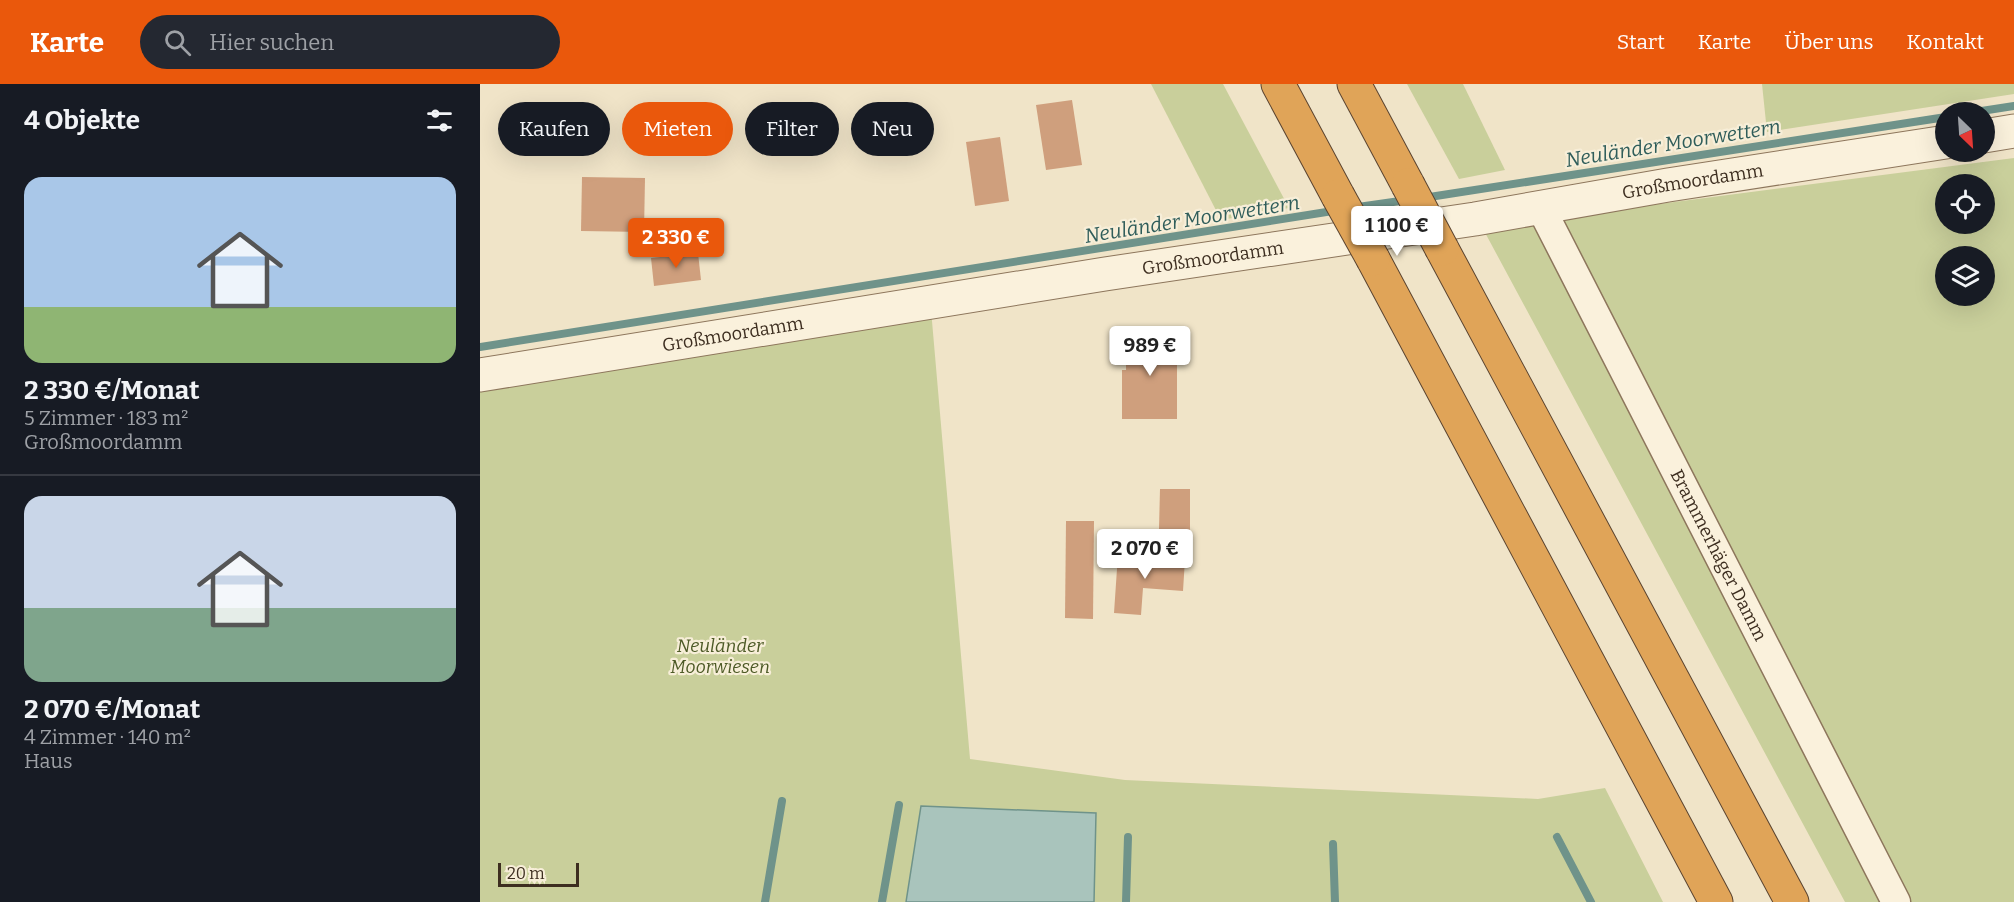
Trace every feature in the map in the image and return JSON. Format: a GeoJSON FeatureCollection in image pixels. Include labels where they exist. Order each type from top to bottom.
{"type":"FeatureCollection","features":[{"type":"Feature","properties":{"kind":"highway"},"geometry":{"type":"LineString","coordinates":[[1278,84],[1716,902]]}},
{"type":"Feature","properties":{"kind":"highway"},"geometry":{"type":"LineString","coordinates":[[1354,84],[1792,902]]}},
{"type":"Feature","properties":{"kind":"street"},"geometry":{"type":"LineString","coordinates":[[1995,134],[2014,131]]}},
{"type":"Feature","properties":{"kind":"street","name":"Großmoordamm"},"geometry":{"type":"LineString","coordinates":[[480,375],[1935,144]]}},
{"type":"Feature","properties":{"kind":"street","name":"Brammerhäger Damm"},"geometry":{"type":"LineString","coordinates":[[1540,208],[1896,902]]}},
{"type":"Feature","properties":{"kind":"green space"},"geometry":{"type":"Polygon","coordinates":[[[1151,84],[1223,84],[1289,208],[1221,220],[1151,84]]]}},
{"type":"Feature","properties":{"kind":"green space"},"geometry":{"type":"Polygon","coordinates":[[[1407,84],[1463,84],[1505,170],[1459,179],[1407,84]]]}},
{"type":"Feature","properties":{"kind":"green space"},"geometry":{"type":"Polygon","coordinates":[[[1762,84],[2014,84],[2014,94],[1962,102],[1935,102],[1935,106],[1767,132],[1762,84]]]}},
{"type":"Feature","properties":{"kind":"green space"},"geometry":{"type":"Polygon","coordinates":[[[2014,158],[2014,902],[1845,902],[1482,227],[2014,158]]]}},
{"type":"Feature","properties":{"kind":"green space","name":"Neuländer Moorwiesen"},"geometry":{"type":"Polygon","coordinates":[[[930,298],[970,759],[1125,780],[1538,799],[1605,788],[1663,902],[480,902],[480,361],[930,298]]]}},
{"type":"Feature","properties":{"kind":"water"},"geometry":{"type":"Polygon","coordinates":[[[921,806],[1096,813],[1094,902],[906,902],[921,806]]]}},
{"type":"Feature","properties":{"kind":"building"},"geometry":{"type":"Polygon","coordinates":[[[1072,100],[1082,165],[1046,170],[1036,105],[1072,100]]]}},
{"type":"Feature","properties":{"kind":"building"},"geometry":{"type":"Polygon","coordinates":[[[1000,137],[1009,201],[975,206],[966,142],[1000,137]]]}},
{"type":"Feature","properties":{"kind":"building"},"geometry":{"type":"Polygon","coordinates":[[[582,177],[645,178],[644,232],[581,231],[582,177]]]}},
{"type":"Feature","properties":{"kind":"building"},"geometry":{"type":"Polygon","coordinates":[[[698,253],[701,280],[654,286],[651,258],[698,253]]]}},
{"type":"Feature","properties":{"kind":"building"},"geometry":{"type":"Polygon","coordinates":[[[1126,333],[1177,333],[1177,419],[1122,419],[1122,370],[1126,370],[1126,333]]]}},
{"type":"Feature","properties":{"kind":"building"},"geometry":{"type":"Polygon","coordinates":[[[1160,489],[1190,489],[1190,530],[1159,529],[1160,489]]]}},
{"type":"Feature","properties":{"kind":"building"},"geometry":{"type":"Polygon","coordinates":[[[1066,521],[1094,521],[1093,619],[1065,618],[1066,521]]]}},
{"type":"Feature","properties":{"kind":"building"},"geometry":{"type":"Polygon","coordinates":[[[1118,554],[1185,559],[1183,591],[1143,588],[1141,615],[1114,613],[1118,554]]]}},
{"type":"Feature","properties":{"kind":"waterway","name":"Neuländer Moorwettern"},"geometry":{"type":"LineString","coordinates":[[1995,109],[2014,106]]}},
{"type":"Feature","properties":{"kind":"waterway","name":"Neuländer Moorwettern"},"geometry":{"type":"LineString","coordinates":[[1423,198],[1935,119]]}},
{"type":"Feature","properties":{"kind":"waterway","name":"Neuländer Moorwettern"},"geometry":{"type":"LineString","coordinates":[[1351,208],[1407,200]]}},
{"type":"Feature","properties":{"kind":"waterway","name":"Neuländer Moorwettern"},"geometry":{"type":"LineString","coordinates":[[480,347],[1339,210]]}},
{"type":"Feature","properties":{"kind":"waterway"},"geometry":{"type":"LineString","coordinates":[[765,902],[782,801]]}},
{"type":"Feature","properties":{"kind":"waterway"},"geometry":{"type":"LineString","coordinates":[[882,902],[899,805]]}},
{"type":"Feature","properties":{"kind":"waterway"},"geometry":{"type":"LineString","coordinates":[[1126,902],[1128,837]]}},
{"type":"Feature","properties":{"kind":"waterway"},"geometry":{"type":"LineString","coordinates":[[1557,837],[1591,902]]}},
{"type":"Feature","properties":{"kind":"waterway"},"geometry":{"type":"LineString","coordinates":[[1333,844],[1335,902]]}}]}
